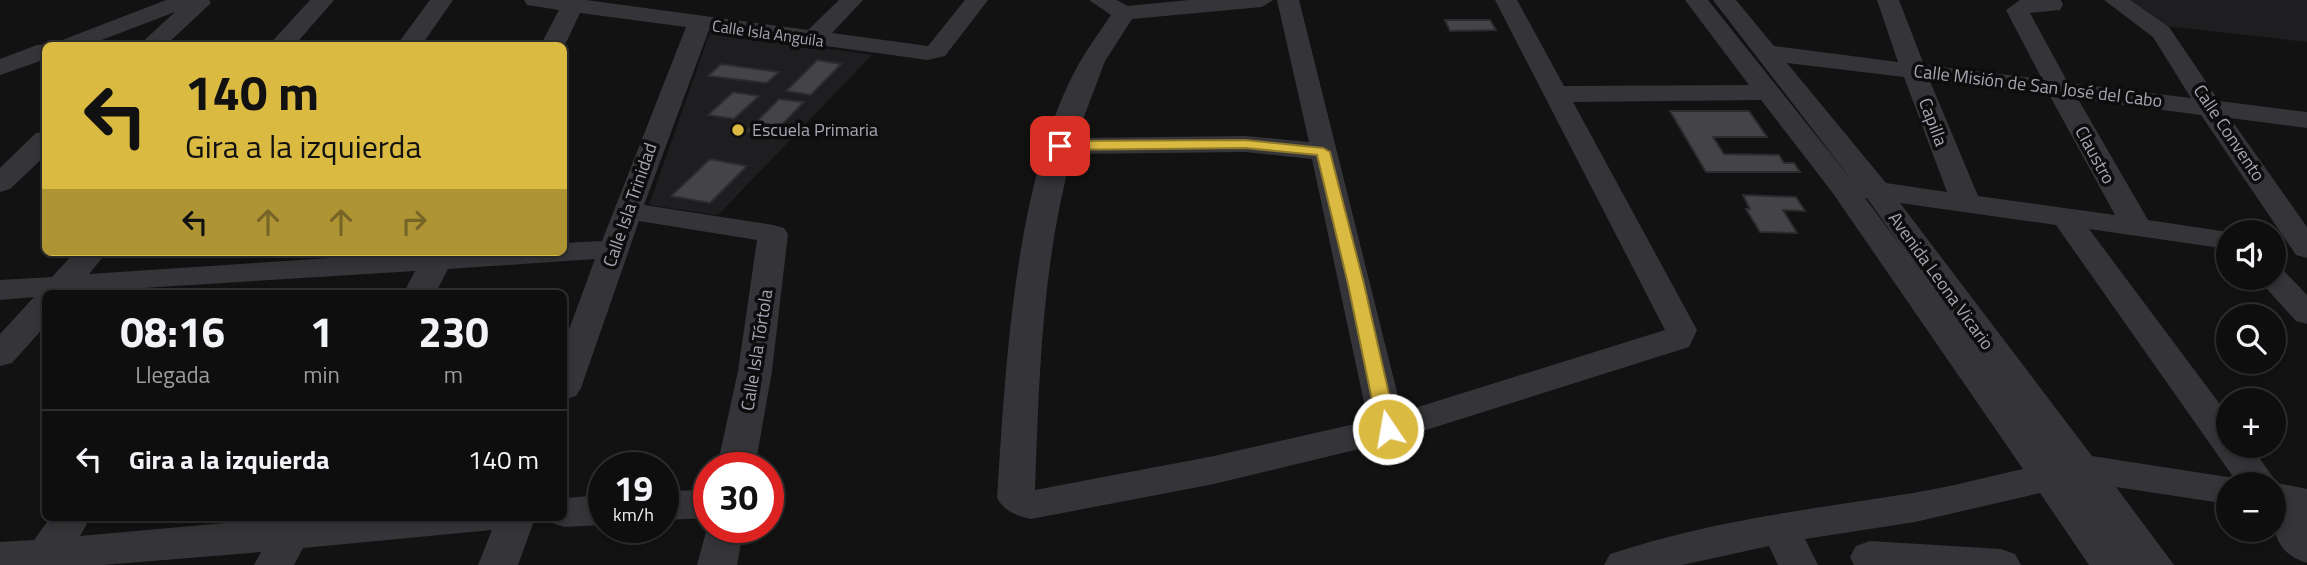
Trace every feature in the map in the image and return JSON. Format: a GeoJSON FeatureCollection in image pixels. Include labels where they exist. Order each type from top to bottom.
{"type":"FeatureCollection","features":[{"type":"Feature","properties":{"kind":"street"},"geometry":{"type":"LineString","coordinates":[[74,42],[187,0]]}},
{"type":"Feature","properties":{"kind":"street"},"geometry":{"type":"LineString","coordinates":[[155,42],[204,0]]}},
{"type":"Feature","properties":{"kind":"street"},"geometry":{"type":"LineString","coordinates":[[284,42],[323,0]]}},
{"type":"Feature","properties":{"kind":"street"},"geometry":{"type":"LineString","coordinates":[[411,42],[442,0]]}},
{"type":"Feature","properties":{"kind":"street","name":"Calle Isla Anguila"},"geometry":{"type":"LineString","coordinates":[[534,0],[933,53],[977,0]]}},
{"type":"Feature","properties":{"kind":"street"},"geometry":{"type":"LineString","coordinates":[[812,39],[852,0]]}},
{"type":"Feature","properties":{"kind":"street"},"geometry":{"type":"LineString","coordinates":[[1262,0],[1112,7],[1109,32],[1080,92],[1060,146],[1038,242],[1023,370],[1016,498],[1031,505],[1214,470],[1388,429],[1677,340],[1681,330],[1506,0]]}},
{"type":"Feature","properties":{"kind":"street"},"geometry":{"type":"LineString","coordinates":[[1288,0],[1388,429]]}},
{"type":"Feature","properties":{"kind":"street","name":"Avenida Leona Vicario"},"geometry":{"type":"LineString","coordinates":[[1696,0],[2063,472],[2154,565]]}},
{"type":"Feature","properties":{"kind":"street","name":"Avenida Leona Vicario"},"geometry":{"type":"LineString","coordinates":[[1724,0],[1769,52],[1876,190],[2063,472],[2111,565]]}},
{"type":"Feature","properties":{"kind":"street","name":"Capilla"},"geometry":{"type":"LineString","coordinates":[[1888,0],[1913,71],[1966,203]]}},
{"type":"Feature","properties":{"kind":"street","name":"Claustro"},"geometry":{"type":"LineString","coordinates":[[2050,0],[2052,5],[2046,7],[2018,7],[2059,89],[2137,227]]}},
{"type":"Feature","properties":{"kind":"street","name":"Calle Convento"},"geometry":{"type":"LineString","coordinates":[[2115,0],[2147,21],[2172,46],[2210,108],[2307,250]]}},
{"type":"Feature","properties":{"kind":"street"},"geometry":{"type":"LineString","coordinates":[[554,42],[573,5]]}},
{"type":"Feature","properties":{"kind":"street","name":"Calle Isla Trinidad"},"geometry":{"type":"LineString","coordinates":[[567,380],[659,121],[701,23]]}},
{"type":"Feature","properties":{"kind":"street"},"geometry":{"type":"LineString","coordinates":[[0,68],[42,52]]}},
{"type":"Feature","properties":{"kind":"street","name":"Calle Misión de San José del Cabo"},"geometry":{"type":"LineString","coordinates":[[1769,52],[2307,120]]}},
{"type":"Feature","properties":{"kind":"street"},"geometry":{"type":"LineString","coordinates":[[1556,94],[1769,92]]}},
{"type":"Feature","properties":{"kind":"street"},"geometry":{"type":"LineString","coordinates":[[0,183],[42,143]]}},
{"type":"Feature","properties":{"kind":"street"},"geometry":{"type":"LineString","coordinates":[[1060,146],[1245,144],[1323,152]]}},
{"type":"Feature","properties":{"kind":"street"},"geometry":{"type":"LineString","coordinates":[[1842,186],[2216,238]]}},
{"type":"Feature","properties":{"kind":"street","name":"Calle Isla Tórtola"},"geometry":{"type":"LineString","coordinates":[[629,211],[773,233],[755,371],[739,452]]}},
{"type":"Feature","properties":{"kind":"street"},"geometry":{"type":"LineString","coordinates":[[2065,217],[2216,425]]}},
{"type":"Feature","properties":{"kind":"street"},"geometry":{"type":"LineString","coordinates":[[2286,248],[2307,250]]}},
{"type":"Feature","properties":{"kind":"street"},"geometry":{"type":"LineString","coordinates":[[567,252],[615,249]]}},
{"type":"Feature","properties":{"kind":"street"},"geometry":{"type":"LineString","coordinates":[[58,290],[88,256]]}},
{"type":"Feature","properties":{"kind":"street"},"geometry":{"type":"LineString","coordinates":[[96,290],[246,272],[429,256]]}},
{"type":"Feature","properties":{"kind":"street"},"geometry":{"type":"LineString","coordinates":[[421,290],[439,256]]}},
{"type":"Feature","properties":{"kind":"street"},"geometry":{"type":"LineString","coordinates":[[0,290],[42,294]]}},
{"type":"Feature","properties":{"kind":"street"},"geometry":{"type":"LineString","coordinates":[[2284,290],[2307,314]]}},
{"type":"Feature","properties":{"kind":"street"},"geometry":{"type":"LineString","coordinates":[[0,355],[42,308]]}},
{"type":"Feature","properties":{"kind":"street"},"geometry":{"type":"LineString","coordinates":[[1624,565],[1718,553],[1780,528],[1845,516],[1915,508],[2063,472],[2216,489]]}},
{"type":"Feature","properties":{"kind":"street"},"geometry":{"type":"LineString","coordinates":[[2286,499],[2307,503]]}},
{"type":"Feature","properties":{"kind":"street"},"geometry":{"type":"LineString","coordinates":[[567,512],[588,511]]}},
{"type":"Feature","properties":{"kind":"street"},"geometry":{"type":"LineString","coordinates":[[1845,516],[1872,561],[2001,565]]}},
{"type":"Feature","properties":{"kind":"street"},"geometry":{"type":"LineString","coordinates":[[41,560],[69,521]]}},
{"type":"Feature","properties":{"kind":"street"},"geometry":{"type":"LineString","coordinates":[[0,558],[41,560],[288,539],[455,521]]}},
{"type":"Feature","properties":{"kind":"street"},"geometry":{"type":"LineString","coordinates":[[498,565],[515,521]]}},
{"type":"Feature","properties":{"kind":"street"},"geometry":{"type":"LineString","coordinates":[[2286,521],[2307,548]]}},
{"type":"Feature","properties":{"kind":"street"},"geometry":{"type":"LineString","coordinates":[[1780,528],[1798,565]]}},
{"type":"Feature","properties":{"kind":"street"},"geometry":{"type":"LineString","coordinates":[[717,565],[722,543]]}},
{"type":"Feature","properties":{"kind":"shaded area"},"geometry":{"type":"Polygon","coordinates":[[[2121,0],[2307,0],[2307,42],[2165,26],[2121,0]]]}},
{"type":"Feature","properties":{"kind":"shaded area","name":"Escuela Primaria"},"geometry":{"type":"Polygon","coordinates":[[[710,32],[872,55],[718,215],[649,205],[710,32]]]}},
{"type":"Feature","properties":{"kind":"building"},"geometry":{"type":"Polygon","coordinates":[[[1445,20],[1490,20],[1496,30],[1450,31],[1445,20]]]}},
{"type":"Feature","properties":{"kind":"building"},"geometry":{"type":"Polygon","coordinates":[[[817,60],[841,64],[811,95],[786,91],[817,60]]]}},
{"type":"Feature","properties":{"kind":"building"},"geometry":{"type":"Polygon","coordinates":[[[721,64],[779,72],[767,83],[708,76],[721,64]]]}},
{"type":"Feature","properties":{"kind":"building"},"geometry":{"type":"Polygon","coordinates":[[[733,92],[759,96],[734,119],[708,115],[733,92]]]}},
{"type":"Feature","properties":{"kind":"building"},"geometry":{"type":"Polygon","coordinates":[[[779,99],[804,102],[772,135],[747,131],[779,99]]]}},
{"type":"Feature","properties":{"kind":"building"},"geometry":{"type":"Polygon","coordinates":[[[1670,111],[1749,111],[1767,137],[1713,137],[1724,154],[1779,155],[1784,163],[1794,163],[1800,172],[1706,172],[1670,111]]]}},
{"type":"Feature","properties":{"kind":"building"},"geometry":{"type":"Polygon","coordinates":[[[710,159],[747,166],[710,203],[671,196],[710,159]]]}},
{"type":"Feature","properties":{"kind":"building"},"geometry":{"type":"Polygon","coordinates":[[[1743,195],[1796,197],[1805,211],[1783,210],[1797,233],[1760,232],[1746,209],[1750,209],[1743,195]]]}},
{"type":"Feature","properties":{"kind":"place","name":"Escuela Primaria"},"geometry":{"type":"Point","coordinates":[738,130]}},
{"type":"Feature","properties":{"kind":"route"},"geometry":{"type":"LineString","coordinates":[[1060,146],[1204,143],[1323,152],[1388,429]]}}]}
